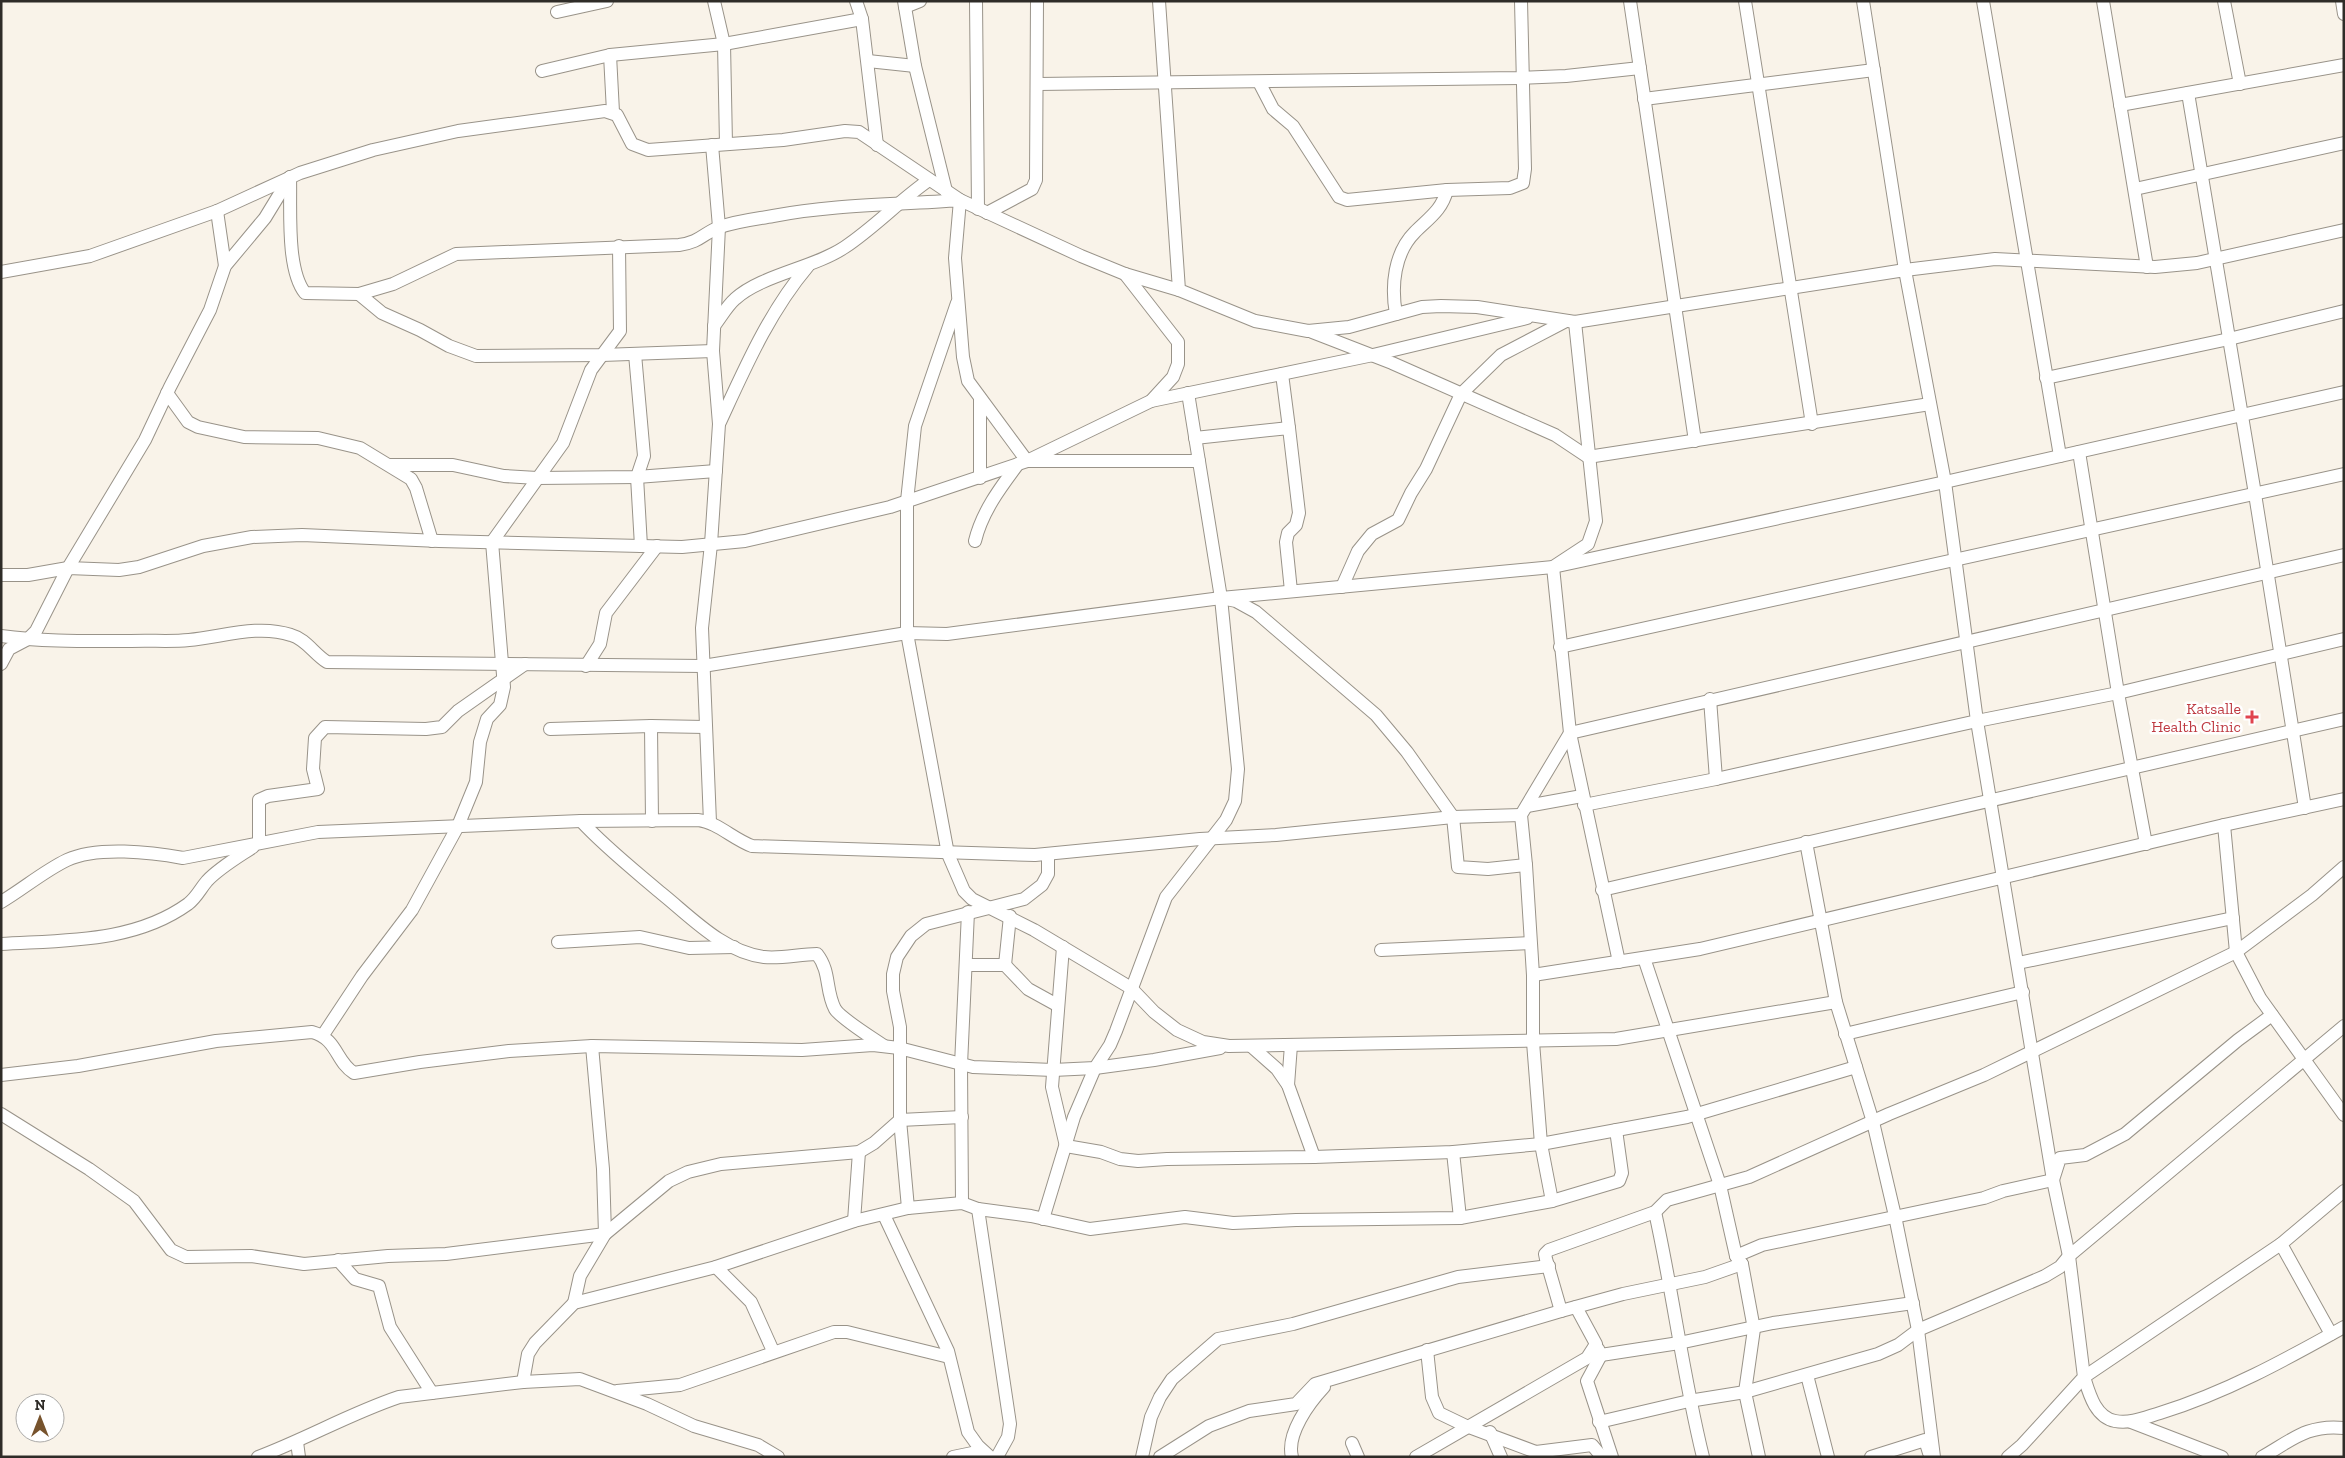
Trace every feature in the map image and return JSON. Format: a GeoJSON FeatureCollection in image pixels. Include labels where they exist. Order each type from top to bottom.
{"type":"FeatureCollection","features":[{"type":"Feature","properties":{"kind":"street"},"geometry":{"type":"LineString","coordinates":[[557,12],[607,1]]}},
{"type":"Feature","properties":{"kind":"street"},"geometry":{"type":"LineString","coordinates":[[714,1],[724,44],[726,144]]}},
{"type":"Feature","properties":{"kind":"street"},"geometry":{"type":"LineString","coordinates":[[856,1],[862,19],[877,145]]}},
{"type":"Feature","properties":{"kind":"street"},"geometry":{"type":"LineString","coordinates":[[920,1],[905,4],[915,66],[946,191]]}},
{"type":"Feature","properties":{"kind":"street"},"geometry":{"type":"LineString","coordinates":[[976,1],[983,211]]}},
{"type":"Feature","properties":{"kind":"street"},"geometry":{"type":"LineString","coordinates":[[983,211],[1032,189],[1036,180],[1037,1]]}},
{"type":"Feature","properties":{"kind":"street"},"geometry":{"type":"LineString","coordinates":[[1158,1],[1179,290]]}},
{"type":"Feature","properties":{"kind":"street"},"geometry":{"type":"LineString","coordinates":[[1259,82],[1273,109],[1293,126],[1339,197],[1347,200],[1447,190],[1510,188],[1523,183],[1525,169],[1521,78],[1521,1]]}},
{"type":"Feature","properties":{"kind":"street"},"geometry":{"type":"LineString","coordinates":[[1630,1],[1695,441]]}},
{"type":"Feature","properties":{"kind":"street"},"geometry":{"type":"LineString","coordinates":[[1745,1],[1792,288],[1812,424]]}},
{"type":"Feature","properties":{"kind":"street"},"geometry":{"type":"LineString","coordinates":[[1863,1],[1905,270],[1945,482],[1977,721],[2053,1180],[2069,1256],[2084,1376],[2090,1396],[2099,1412],[2114,1421],[2131,1422],[2222,1457]]}},
{"type":"Feature","properties":{"kind":"street"},"geometry":{"type":"LineString","coordinates":[[1984,1],[2060,456]]}},
{"type":"Feature","properties":{"kind":"street"},"geometry":{"type":"LineString","coordinates":[[2102,1],[2147,267]]}},
{"type":"Feature","properties":{"kind":"street"},"geometry":{"type":"LineString","coordinates":[[2224,1],[2240,84]]}},
{"type":"Feature","properties":{"kind":"street"},"geometry":{"type":"LineString","coordinates":[[2342,1],[2344,14]]}},
{"type":"Feature","properties":{"kind":"street"},"geometry":{"type":"LineString","coordinates":[[542,71],[610,55],[724,44],[862,19]]}},
{"type":"Feature","properties":{"kind":"street"},"geometry":{"type":"LineString","coordinates":[[610,55],[613,112]]}},
{"type":"Feature","properties":{"kind":"street"},"geometry":{"type":"LineString","coordinates":[[868,61],[915,66]]}},
{"type":"Feature","properties":{"kind":"street"},"geometry":{"type":"LineString","coordinates":[[2120,105],[2344,65]]}},
{"type":"Feature","properties":{"kind":"street"},"geometry":{"type":"LineString","coordinates":[[1038,84],[1521,78],[1566,76],[1640,68]]}},
{"type":"Feature","properties":{"kind":"street"},"geometry":{"type":"LineString","coordinates":[[1644,98],[1874,70]]}},
{"type":"Feature","properties":{"kind":"street"},"geometry":{"type":"LineString","coordinates":[[2188,93],[2305,808]]}},
{"type":"Feature","properties":{"kind":"street"},"geometry":{"type":"LineString","coordinates":[[1,272],[90,256],[217,211],[290,177],[373,150],[458,131],[605,110],[617,115],[632,144],[648,150],[783,140],[845,130],[859,132],[960,200],[1081,256],[1125,274],[1179,290],[1255,321],[1308,331],[1373,355],[1555,435],[1588,457],[1812,424],[1930,404]]}},
{"type":"Feature","properties":{"kind":"street"},"geometry":{"type":"LineString","coordinates":[[2135,189],[2344,143]]}},
{"type":"Feature","properties":{"kind":"street"},"geometry":{"type":"LineString","coordinates":[[710,822],[702,628],[711,544],[719,424],[713,351],[719,227],[712,145]]}},
{"type":"Feature","properties":{"kind":"street"},"geometry":{"type":"LineString","coordinates":[[290,177],[293,251],[298,285],[305,293],[359,294],[393,284],[456,254],[694,243],[719,227],[774,215],[863,204],[895,205],[960,200]]}},
{"type":"Feature","properties":{"kind":"street"},"geometry":{"type":"LineString","coordinates":[[1,664],[9,649],[28,640],[36,631],[68,568],[145,440],[210,310],[225,266],[265,218],[290,177]]}},
{"type":"Feature","properties":{"kind":"street"},"geometry":{"type":"LineString","coordinates":[[714,326],[735,299],[746,291],[786,273],[808,266],[845,247],[895,205],[929,180]]}},
{"type":"Feature","properties":{"kind":"street"},"geometry":{"type":"LineString","coordinates":[[1396,314],[1393,294],[1398,259],[1405,243],[1436,214],[1445,199],[1447,190]]}},
{"type":"Feature","properties":{"kind":"street"},"geometry":{"type":"LineString","coordinates":[[960,200],[955,258],[957,303],[963,357],[968,381],[1023,462]]}},
{"type":"Feature","properties":{"kind":"street"},"geometry":{"type":"LineString","coordinates":[[217,211],[225,266]]}},
{"type":"Feature","properties":{"kind":"street"},"geometry":{"type":"LineString","coordinates":[[1342,586],[1363,545],[1372,534],[1398,520],[1411,492],[1426,469],[1461,394],[1501,355],[1570,322],[1905,270],[1995,258],[2147,267],[2197,263],[2344,230]]}},
{"type":"Feature","properties":{"kind":"street"},"geometry":{"type":"LineString","coordinates":[[323,1035],[362,976],[412,910],[458,826],[476,782],[480,742],[487,719],[500,705],[504,680],[492,542],[563,443],[591,370],[620,331],[619,246]]}},
{"type":"Feature","properties":{"kind":"street"},"geometry":{"type":"LineString","coordinates":[[719,424],[748,362],[778,306],[808,266]]}},
{"type":"Feature","properties":{"kind":"street"},"geometry":{"type":"LineString","coordinates":[[1125,274],[1178,342],[1178,364],[1173,377],[1151,401]]}},
{"type":"Feature","properties":{"kind":"street"},"geometry":{"type":"LineString","coordinates":[[359,294],[382,313],[420,330],[449,346],[476,356],[602,355],[713,351]]}},
{"type":"Feature","properties":{"kind":"street"},"geometry":{"type":"LineString","coordinates":[[957,303],[915,426],[907,502],[907,633],[948,854],[964,891],[972,899],[1010,916],[1131,988],[1154,1012],[1177,1030],[1203,1042],[1229,1046],[1616,1039],[1836,1002]]}},
{"type":"Feature","properties":{"kind":"street"},"geometry":{"type":"LineString","coordinates":[[1308,331],[1349,327],[1422,307],[1441,306],[1477,307],[1570,322]]}},
{"type":"Feature","properties":{"kind":"street"},"geometry":{"type":"LineString","coordinates":[[2046,378],[2229,339],[2344,311]]}},
{"type":"Feature","properties":{"kind":"street"},"geometry":{"type":"LineString","coordinates":[[1,575],[28,575],[68,568],[119,570],[139,567],[203,546],[252,537],[302,535],[432,541],[641,546],[745,541],[907,502],[980,478],[1023,462],[1151,401],[1373,355],[1534,316]]}},
{"type":"Feature","properties":{"kind":"street"},"geometry":{"type":"LineString","coordinates":[[1553,567],[1588,544],[1596,521],[1570,322]]}},
{"type":"Feature","properties":{"kind":"street"},"geometry":{"type":"LineString","coordinates":[[635,354],[644,456],[637,477],[641,546]]}},
{"type":"Feature","properties":{"kind":"street"},"geometry":{"type":"LineString","coordinates":[[1282,374],[1299,513],[1296,525],[1288,533],[1286,542],[1291,591]]}},
{"type":"Feature","properties":{"kind":"street"},"geometry":{"type":"LineString","coordinates":[[1,636],[28,640],[188,640],[272,630],[293,635],[308,644],[318,657],[327,662],[703,666],[907,633],[947,634],[967,632],[1221,598],[1553,567],[1945,482],[2344,392]]}},
{"type":"Feature","properties":{"kind":"street"},"geometry":{"type":"LineString","coordinates":[[167,394],[188,422],[198,427],[244,437],[318,438],[360,448],[411,479],[416,488],[432,541]]}},
{"type":"Feature","properties":{"kind":"street"},"geometry":{"type":"LineString","coordinates":[[1043,1219],[1074,1117],[1095,1068],[1110,1045],[1166,897],[1226,820],[1235,801],[1238,769],[1221,598],[1188,394]]}},
{"type":"Feature","properties":{"kind":"street"},"geometry":{"type":"LineString","coordinates":[[980,398],[980,478]]}},
{"type":"Feature","properties":{"kind":"street"},"geometry":{"type":"LineString","coordinates":[[1195,438],[1289,428]]}},
{"type":"Feature","properties":{"kind":"street"},"geometry":{"type":"LineString","coordinates":[[2079,452],[2118,693],[2146,844]]}},
{"type":"Feature","properties":{"kind":"street"},"geometry":{"type":"LineString","coordinates":[[975,541],[984,517],[997,492],[1023,462],[1199,461]]}},
{"type":"Feature","properties":{"kind":"street"},"geometry":{"type":"LineString","coordinates":[[389,465],[453,465],[504,476],[537,478],[637,477],[716,471]]}},
{"type":"Feature","properties":{"kind":"street"},"geometry":{"type":"LineString","coordinates":[[1560,647],[2344,474]]}},
{"type":"Feature","properties":{"kind":"street"},"geometry":{"type":"LineString","coordinates":[[586,666],[600,644],[606,613],[657,546]]}},
{"type":"Feature","properties":{"kind":"street"},"geometry":{"type":"LineString","coordinates":[[1552,1201],[1541,1144],[1533,1042],[1533,975],[1524,810],[1570,733],[2344,555]]}},
{"type":"Feature","properties":{"kind":"street"},"geometry":{"type":"LineString","coordinates":[[1553,567],[1570,733],[1602,890],[1619,962]]}},
{"type":"Feature","properties":{"kind":"street"},"geometry":{"type":"LineString","coordinates":[[1221,598],[1236,601],[1256,612],[1376,714],[1453,817],[1458,867],[1488,869],[1526,865]]}},
{"type":"Feature","properties":{"kind":"street"},"geometry":{"type":"LineString","coordinates":[[1,902],[67,860],[82,855],[99,852],[166,854],[183,858],[213,854],[259,842],[318,832],[581,821],[710,822],[738,841],[752,846],[948,854],[1048,854],[1276,835],[1524,810],[1716,780],[1977,721],[2118,693],[2344,639]]}},
{"type":"Feature","properties":{"kind":"street"},"geometry":{"type":"LineString","coordinates":[[259,842],[259,800],[268,796],[318,789],[313,769],[315,738],[325,727],[426,729],[442,727],[458,711],[525,664]]}},
{"type":"Feature","properties":{"kind":"street"},"geometry":{"type":"LineString","coordinates":[[1710,700],[1716,780]]}},
{"type":"Feature","properties":{"kind":"street"},"geometry":{"type":"LineString","coordinates":[[1602,890],[2344,719]]}},
{"type":"Feature","properties":{"kind":"street"},"geometry":{"type":"LineString","coordinates":[[550,729],[651,726],[705,727]]}},
{"type":"Feature","properties":{"kind":"street"},"geometry":{"type":"LineString","coordinates":[[651,726],[652,821]]}},
{"type":"Feature","properties":{"kind":"street"},"geometry":{"type":"LineString","coordinates":[[1533,975],[1700,949],[2224,825],[2344,799]]}},
{"type":"Feature","properties":{"kind":"street"},"geometry":{"type":"LineString","coordinates":[[581,821],[623,862],[708,931],[734,947],[764,957],[817,954],[825,965],[830,996],[836,1010],[884,1046]]}},
{"type":"Feature","properties":{"kind":"street"},"geometry":{"type":"LineString","coordinates":[[2224,825],[2236,952],[2260,998],[2344,1115]]}},
{"type":"Feature","properties":{"kind":"street"},"geometry":{"type":"LineString","coordinates":[[1,944],[103,938],[151,923],[187,905],[199,895],[207,881],[259,842]]}},
{"type":"Feature","properties":{"kind":"street"},"geometry":{"type":"LineString","coordinates":[[1806,842],[1836,1002],[1873,1122],[1913,1303],[1933,1457]]}},
{"type":"Feature","properties":{"kind":"street"},"geometry":{"type":"LineString","coordinates":[[908,1208],[900,1120],[900,1027],[893,991],[893,974],[897,957],[911,936],[926,924],[1024,899],[1042,885],[1048,874],[1048,854]]}},
{"type":"Feature","properties":{"kind":"street"},"geometry":{"type":"LineString","coordinates":[[1561,1311],[1545,1254],[1549,1250],[1655,1212],[1667,1200],[1749,1177],[2033,1052],[2236,952],[2312,896],[2344,867]]}},
{"type":"Feature","properties":{"kind":"street"},"geometry":{"type":"LineString","coordinates":[[962,1203],[961,1065],[968,912]]}},
{"type":"Feature","properties":{"kind":"street"},"geometry":{"type":"LineString","coordinates":[[1005,965],[1010,916]]}},
{"type":"Feature","properties":{"kind":"street"},"geometry":{"type":"LineString","coordinates":[[2018,963],[2233,918]]}},
{"type":"Feature","properties":{"kind":"street"},"geometry":{"type":"LineString","coordinates":[[558,942],[640,937],[689,948],[734,947]]}},
{"type":"Feature","properties":{"kind":"street"},"geometry":{"type":"LineString","coordinates":[[1381,950],[1530,943]]}},
{"type":"Feature","properties":{"kind":"street"},"geometry":{"type":"LineString","coordinates":[[1063,947],[1052,1087],[1066,1146]]}},
{"type":"Feature","properties":{"kind":"street"},"geometry":{"type":"LineString","coordinates":[[1644,958],[1720,1185],[1739,1260],[1754,1329],[1745,1392],[1759,1457]]}},
{"type":"Feature","properties":{"kind":"street"},"geometry":{"type":"LineString","coordinates":[[966,965],[1005,965],[1028,990],[1057,1005]]}},
{"type":"Feature","properties":{"kind":"street"},"geometry":{"type":"LineString","coordinates":[[1845,1034],[2023,992]]}},
{"type":"Feature","properties":{"kind":"street"},"geometry":{"type":"LineString","coordinates":[[2053,1180],[2060,1158],[2085,1154],[2125,1134],[2272,1014]]}},
{"type":"Feature","properties":{"kind":"street"},"geometry":{"type":"LineString","coordinates":[[1599,1422],[1689,1401],[1745,1392],[1878,1354],[1898,1345],[1918,1330],[2045,1276],[2060,1267],[2069,1256],[2344,1026]]}},
{"type":"Feature","properties":{"kind":"street"},"geometry":{"type":"LineString","coordinates":[[1,1075],[78,1066],[216,1041],[312,1032],[323,1035],[335,1048],[347,1069],[354,1073],[460,1057],[592,1046],[802,1050],[884,1046],[899,1048],[961,1065],[997,1069],[1053,1070],[1095,1068],[1154,1060],[1229,1046]]}},
{"type":"Feature","properties":{"kind":"street"},"geometry":{"type":"LineString","coordinates":[[1288,1084],[1291,1045]]}},
{"type":"Feature","properties":{"kind":"street"},"geometry":{"type":"LineString","coordinates":[[592,1046],[603,1169],[605,1234]]}},
{"type":"Feature","properties":{"kind":"street"},"geometry":{"type":"LineString","coordinates":[[1251,1046],[1277,1069],[1288,1084],[1314,1157]]}},
{"type":"Feature","properties":{"kind":"street"},"geometry":{"type":"LineString","coordinates":[[1066,1146],[1101,1152],[1120,1159],[1138,1162],[1167,1159],[1314,1157],[1453,1152],[1541,1144],[1696,1114],[1856,1067]]}},
{"type":"Feature","properties":{"kind":"street"},"geometry":{"type":"LineString","coordinates":[[1,1114],[89,1169],[134,1201],[171,1250],[186,1257],[251,1256],[304,1264],[338,1260],[446,1254],[605,1234]]}},
{"type":"Feature","properties":{"kind":"street"},"geometry":{"type":"LineString","coordinates":[[523,1382],[528,1354],[574,1303],[580,1276],[605,1234],[669,1181],[688,1172],[721,1164],[859,1152],[874,1143],[900,1120],[962,1117]]}},
{"type":"Feature","properties":{"kind":"street"},"geometry":{"type":"LineString","coordinates":[[574,1303],[716,1267],[854,1222],[908,1208],[962,1203],[978,1209],[1043,1219],[1090,1229],[1185,1217],[1233,1223],[1296,1220],[1460,1218],[1552,1201],[1619,1181],[1622,1173],[1616,1130]]}},
{"type":"Feature","properties":{"kind":"street"},"geometry":{"type":"LineString","coordinates":[[854,1222],[859,1152]]}},
{"type":"Feature","properties":{"kind":"street"},"geometry":{"type":"LineString","coordinates":[[1453,1152],[1460,1218]]}},
{"type":"Feature","properties":{"kind":"street"},"geometry":{"type":"LineString","coordinates":[[1160,1457],[1209,1426],[1249,1411],[1296,1404],[1315,1384],[1561,1311],[1705,1277],[1739,1260],[1762,1245],[1984,1198],[2003,1191],[2053,1180]]}},
{"type":"Feature","properties":{"kind":"street"},"geometry":{"type":"LineString","coordinates":[[2008,1457],[2022,1445],[2084,1376],[2281,1244],[2344,1191]]}},
{"type":"Feature","properties":{"kind":"street"},"geometry":{"type":"LineString","coordinates":[[978,1209],[1010,1424],[1008,1437],[997,1457]]}},
{"type":"Feature","properties":{"kind":"street"},"geometry":{"type":"LineString","coordinates":[[1655,1212],[1671,1284],[1689,1401],[1703,1457]]}},
{"type":"Feature","properties":{"kind":"street"},"geometry":{"type":"LineString","coordinates":[[884,1215],[949,1357],[968,1432],[986,1454]]}},
{"type":"Feature","properties":{"kind":"street"},"geometry":{"type":"LineString","coordinates":[[2281,1244],[2331,1334]]}},
{"type":"Feature","properties":{"kind":"street"},"geometry":{"type":"LineString","coordinates":[[338,1260],[355,1279],[379,1286],[390,1328],[432,1393]]}},
{"type":"Feature","properties":{"kind":"street"},"geometry":{"type":"LineString","coordinates":[[1142,1457],[1151,1417],[1160,1397],[1172,1379],[1218,1339],[1293,1324],[1458,1277],[1549,1266]]}},
{"type":"Feature","properties":{"kind":"street"},"geometry":{"type":"LineString","coordinates":[[716,1267],[751,1302],[773,1351]]}},
{"type":"Feature","properties":{"kind":"street"},"geometry":{"type":"LineString","coordinates":[[1416,1457],[1598,1350],[1679,1343],[1754,1329],[1773,1323],[1913,1303]]}},
{"type":"Feature","properties":{"kind":"street"},"geometry":{"type":"LineString","coordinates":[[1576,1307],[1598,1350],[1587,1381],[1612,1457]]}},
{"type":"Feature","properties":{"kind":"street"},"geometry":{"type":"LineString","coordinates":[[2131,1422],[2189,1404],[2279,1364],[2344,1328]]}},
{"type":"Feature","properties":{"kind":"street"},"geometry":{"type":"LineString","coordinates":[[614,1391],[680,1385],[823,1334],[847,1332],[949,1357]]}},
{"type":"Feature","properties":{"kind":"street"},"geometry":{"type":"LineString","coordinates":[[1427,1350],[1432,1397],[1439,1413],[1466,1426],[1536,1452],[1592,1445],[1602,1457]]}},
{"type":"Feature","properties":{"kind":"street"},"geometry":{"type":"LineString","coordinates":[[1807,1375],[1828,1457]]}},
{"type":"Feature","properties":{"kind":"street"},"geometry":{"type":"LineString","coordinates":[[258,1457],[297,1442],[378,1404],[399,1397],[570,1378],[614,1391],[694,1426],[758,1445],[778,1457]]}},
{"type":"Feature","properties":{"kind":"street"},"geometry":{"type":"LineString","coordinates":[[1292,1457],[1289,1448],[1302,1415],[1332,1379]]}},
{"type":"Feature","properties":{"kind":"street"},"geometry":{"type":"LineString","coordinates":[[1483,1416],[1502,1457]]}},
{"type":"Feature","properties":{"kind":"street"},"geometry":{"type":"LineString","coordinates":[[2262,1457],[2310,1429],[2344,1428]]}},
{"type":"Feature","properties":{"kind":"street"},"geometry":{"type":"LineString","coordinates":[[1871,1457],[1925,1440],[1933,1457]]}},
{"type":"Feature","properties":{"kind":"street"},"geometry":{"type":"LineString","coordinates":[[297,1442],[299,1457]]}},
{"type":"Feature","properties":{"kind":"street"},"geometry":{"type":"LineString","coordinates":[[1352,1443],[1358,1457]]}},
{"type":"Feature","properties":{"kind":"street"},"geometry":{"type":"LineString","coordinates":[[2022,1445],[2029,1457]]}},
{"type":"Feature","properties":{"kind":"street"},"geometry":{"type":"LineString","coordinates":[[954,1457],[986,1454]]}},
{"type":"Feature","properties":{"kind":"place","name":"Katsalle Health Clinic"},"geometry":{"type":"Point","coordinates":[2252,717]}}]}
